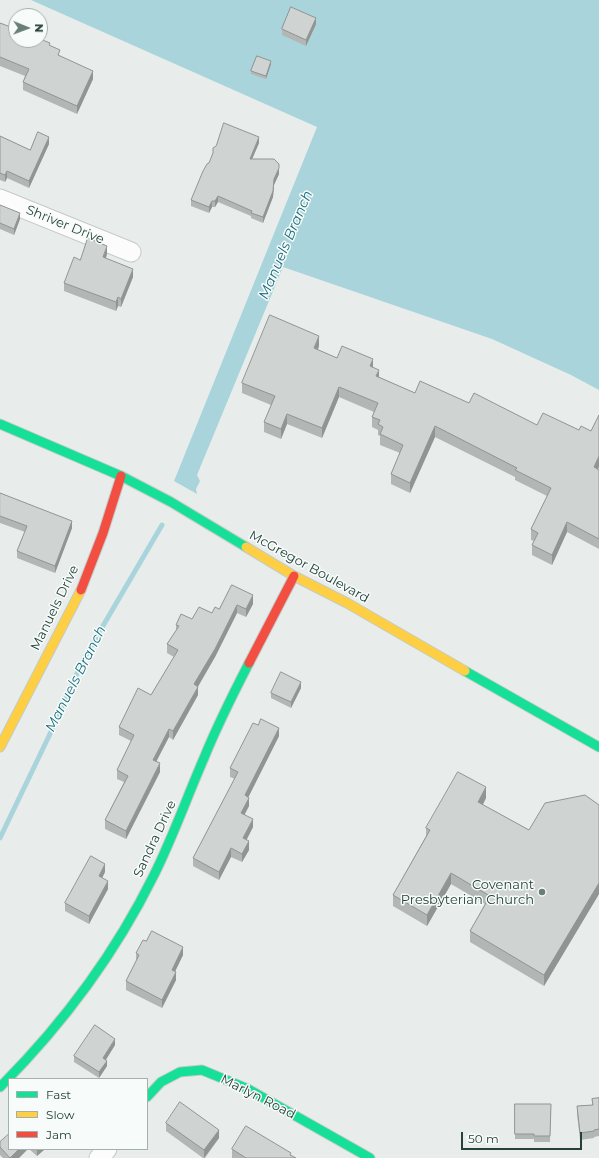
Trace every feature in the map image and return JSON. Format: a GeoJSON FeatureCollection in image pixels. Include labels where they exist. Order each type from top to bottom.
{"type":"FeatureCollection","features":[{"type":"Feature","properties":{"kind":"street","name":"Shriver Drive"},"geometry":{"type":"LineString","coordinates":[[0,199],[131,252]]}},
{"type":"Feature","properties":{"kind":"street","name":"McGregor Boulevard"},"geometry":{"type":"LineString","coordinates":[[0,424],[121,476],[171,502],[294,576],[347,603],[599,747]]}},
{"type":"Feature","properties":{"kind":"street","name":"Manuels Drive"},"geometry":{"type":"LineString","coordinates":[[0,747],[80,593],[103,533],[121,476]]}},
{"type":"Feature","properties":{"kind":"street","name":"Sandra Drive"},"geometry":{"type":"LineString","coordinates":[[9,1078],[42,1043],[70,1009],[120,935],[153,877],[184,810],[221,719],[294,576]]}},
{"type":"Feature","properties":{"kind":"street","name":"Marlyn Road"},"geometry":{"type":"LineString","coordinates":[[148,1096],[161,1082],[180,1072],[202,1070],[248,1089],[370,1158]]}},
{"type":"Feature","properties":{"kind":"street","name":"Sandra Drive"},"geometry":{"type":"LineString","coordinates":[[0,1087],[8,1079]]}},
{"type":"Feature","properties":{"kind":"street"},"geometry":{"type":"LineString","coordinates":[[99,1158],[106,1150]]}},
{"type":"Feature","properties":{"kind":"water"},"geometry":{"type":"Polygon","coordinates":[[[31,0],[599,0],[599,390],[571,375],[492,339],[283,267],[197,475],[200,481],[196,489],[197,494],[174,481],[317,127],[31,0]]]}},
{"type":"Feature","properties":{"kind":"building"},"geometry":{"type":"Polygon","coordinates":[[[291,7],[316,18],[306,40],[282,29],[291,7]]]}},
{"type":"Feature","properties":{"kind":"building"},"geometry":{"type":"Polygon","coordinates":[[[0,23],[8,26],[8,48],[48,48],[48,42],[50,43],[49,45],[60,50],[58,55],[93,71],[77,106],[23,82],[29,69],[0,57],[0,23]]]}},
{"type":"Feature","properties":{"kind":"building"},"geometry":{"type":"Polygon","coordinates":[[[257,56],[271,61],[266,76],[251,71],[257,56]]]}},
{"type":"Feature","properties":{"kind":"building"},"geometry":{"type":"Polygon","coordinates":[[[224,123],[259,137],[250,159],[274,159],[279,164],[279,168],[274,179],[273,191],[263,217],[251,213],[252,211],[218,196],[215,201],[212,201],[209,207],[191,200],[203,171],[209,163],[213,153],[213,148],[216,146],[224,123]]]}},
{"type":"Feature","properties":{"kind":"building"},"geometry":{"type":"Polygon","coordinates":[[[38,132],[49,137],[29,181],[7,171],[5,175],[0,173],[0,136],[30,150],[38,132]]]}},
{"type":"Feature","properties":{"kind":"building"},"geometry":{"type":"Polygon","coordinates":[[[0,205],[20,213],[14,229],[0,223],[0,205]]]}},
{"type":"Feature","properties":{"kind":"building"},"geometry":{"type":"Polygon","coordinates":[[[88,238],[107,246],[103,257],[133,269],[121,299],[118,297],[116,302],[64,283],[74,257],[80,260],[88,238]]]}},
{"type":"Feature","properties":{"kind":"building"},"geometry":{"type":"Polygon","coordinates":[[[270,315],[319,336],[314,348],[337,358],[342,346],[373,359],[370,366],[379,370],[376,376],[415,393],[420,381],[469,403],[474,393],[537,425],[543,413],[579,430],[581,426],[591,431],[599,415],[599,456],[594,467],[599,470],[599,539],[567,522],[552,555],[532,545],[538,533],[531,529],[551,488],[515,470],[517,468],[435,426],[410,483],[391,474],[403,445],[380,434],[383,427],[378,424],[380,420],[372,417],[378,403],[339,387],[322,428],[287,414],[281,429],[264,422],[275,396],[242,383],[270,315]]]}},
{"type":"Feature","properties":{"kind":"building"},"geometry":{"type":"Polygon","coordinates":[[[0,493],[72,521],[55,566],[17,551],[27,526],[0,516],[0,493]]]}},
{"type":"Feature","properties":{"kind":"building"},"geometry":{"type":"Polygon","coordinates":[[[232,585],[253,595],[246,609],[237,605],[215,649],[194,684],[198,687],[173,731],[169,729],[153,760],[160,763],[126,831],[105,820],[128,776],[117,770],[134,735],[119,727],[138,688],[151,695],[178,650],[167,644],[179,626],[176,625],[181,614],[192,619],[199,607],[212,613],[215,607],[219,609],[232,585]]]}},
{"type":"Feature","properties":{"kind":"building"},"geometry":{"type":"Polygon","coordinates":[[[281,672],[301,682],[291,702],[271,693],[281,672]]]}},
{"type":"Feature","properties":{"kind":"building"},"geometry":{"type":"Polygon","coordinates":[[[261,719],[279,728],[245,795],[249,798],[241,813],[253,819],[243,838],[249,841],[242,854],[231,848],[219,872],[193,858],[238,772],[230,768],[253,723],[258,725],[261,719]]]}},
{"type":"Feature","properties":{"kind":"building"},"geometry":{"type":"Polygon","coordinates":[[[458,772],[486,787],[478,802],[529,830],[545,803],[585,795],[599,805],[599,883],[544,975],[470,931],[490,896],[451,873],[427,915],[393,895],[430,830],[426,828],[458,772]]]}},
{"type":"Feature","properties":{"kind":"building"},"geometry":{"type":"Polygon","coordinates":[[[91,856],[105,864],[99,876],[108,881],[89,916],[65,903],[91,856]]]}},
{"type":"Feature","properties":{"kind":"building"},"geometry":{"type":"Polygon","coordinates":[[[152,931],[183,947],[172,970],[176,972],[162,1000],[126,981],[139,955],[136,953],[143,940],[146,941],[152,931]]]}},
{"type":"Feature","properties":{"kind":"building"},"geometry":{"type":"Polygon","coordinates":[[[95,1025],[115,1039],[103,1058],[107,1061],[99,1072],[74,1056],[95,1025]]]}},
{"type":"Feature","properties":{"kind":"building"},"geometry":{"type":"Polygon","coordinates":[[[599,1098],[599,1129],[580,1133],[577,1106],[593,1105],[592,1099],[599,1098]]]}},
{"type":"Feature","properties":{"kind":"building"},"geometry":{"type":"Polygon","coordinates":[[[180,1102],[219,1130],[204,1150],[166,1123],[180,1102]]]}},
{"type":"Feature","properties":{"kind":"building"},"geometry":{"type":"Polygon","coordinates":[[[515,1104],[551,1104],[550,1136],[515,1134],[515,1104]]]}},
{"type":"Feature","properties":{"kind":"building"},"geometry":{"type":"Polygon","coordinates":[[[246,1126],[291,1153],[290,1155],[296,1158],[246,1158],[232,1149],[246,1126]]]}},
{"type":"Feature","properties":{"kind":"building"},"geometry":{"type":"Polygon","coordinates":[[[8,1135],[8,1150],[18,1150],[10,1158],[0,1147],[0,1142],[8,1135]]]}},
{"type":"Feature","properties":{"kind":"waterway","name":"Manuels Branch"},"geometry":{"type":"LineString","coordinates":[[0,838],[49,736],[83,660],[162,525]]}},
{"type":"Feature","properties":{"kind":"traffic: fast"},"geometry":{"type":"LineString","coordinates":[[0,424],[121,476],[171,502],[246,547]]}},
{"type":"Feature","properties":{"kind":"traffic: fast"},"geometry":{"type":"LineString","coordinates":[[9,1078],[66,1014],[122,933],[139,904],[174,832],[214,734],[249,663]]}},
{"type":"Feature","properties":{"kind":"traffic: fast"},"geometry":{"type":"LineString","coordinates":[[465,671],[599,747]]}},
{"type":"Feature","properties":{"kind":"traffic: fast"},"geometry":{"type":"LineString","coordinates":[[148,1096],[161,1082],[180,1072],[202,1070],[248,1089],[370,1158]]}},
{"type":"Feature","properties":{"kind":"traffic: fast"},"geometry":{"type":"LineString","coordinates":[[0,1087],[8,1079]]}},
{"type":"Feature","properties":{"kind":"traffic: slow"},"geometry":{"type":"LineString","coordinates":[[246,547],[294,576],[347,603],[465,671]]}},
{"type":"Feature","properties":{"kind":"traffic: slow"},"geometry":{"type":"LineString","coordinates":[[0,747],[81,590]]}},
{"type":"Feature","properties":{"kind":"traffic: jam"},"geometry":{"type":"LineString","coordinates":[[81,590],[103,533],[121,476]]}},
{"type":"Feature","properties":{"kind":"traffic: jam"},"geometry":{"type":"LineString","coordinates":[[249,663],[294,576]]}},
{"type":"Feature","properties":{"kind":"place","name":"Covenant Presbyterian Church"},"geometry":{"type":"Point","coordinates":[542,892]}}]}
